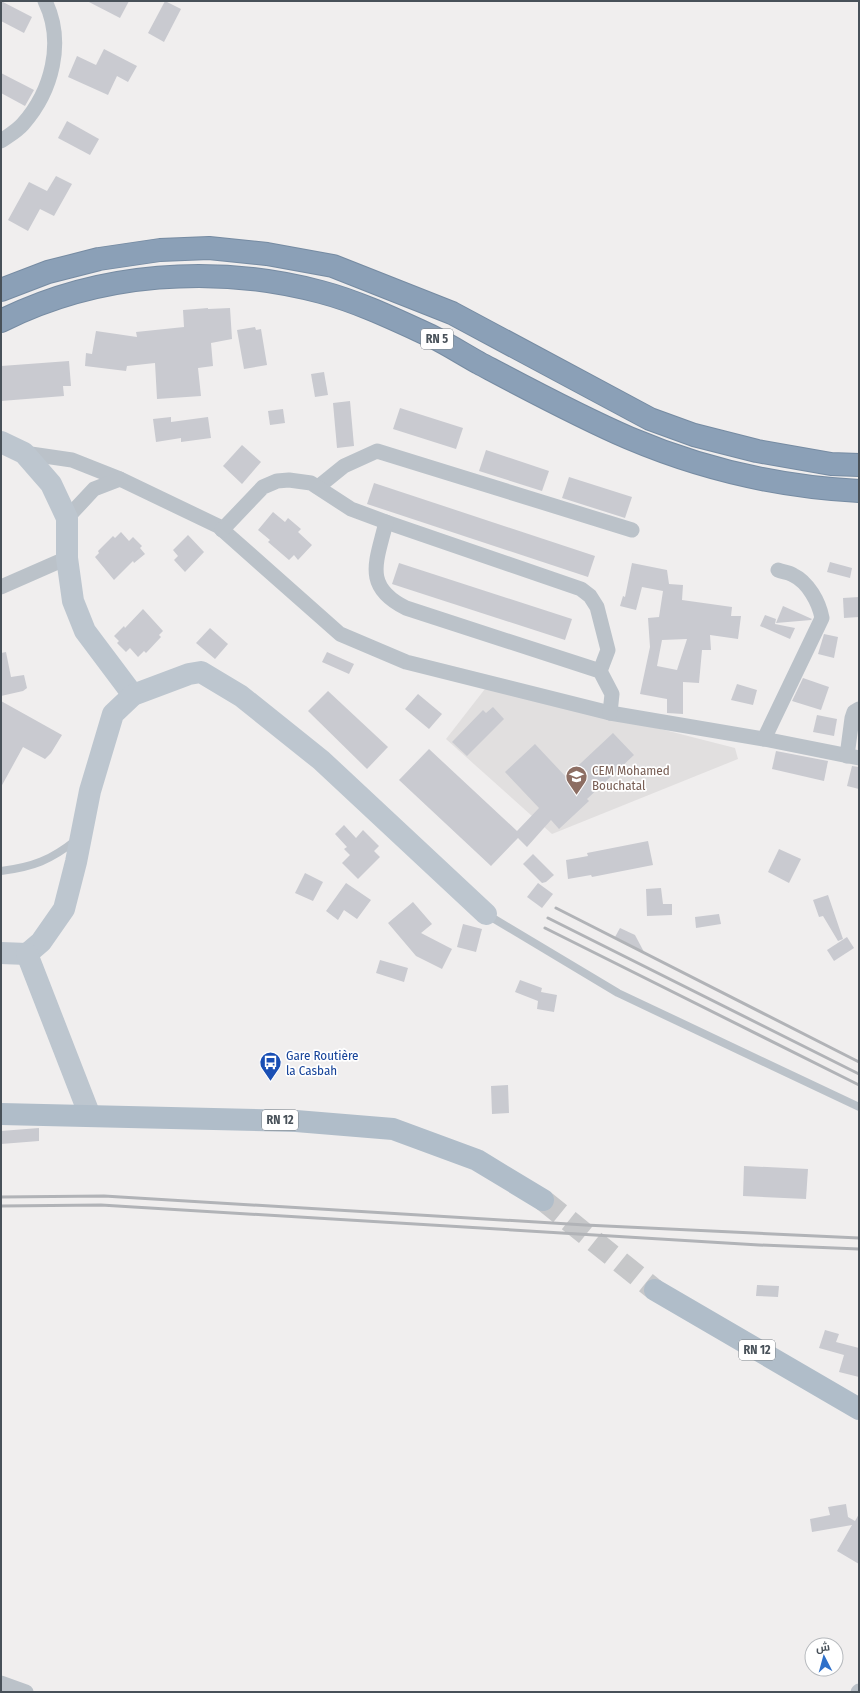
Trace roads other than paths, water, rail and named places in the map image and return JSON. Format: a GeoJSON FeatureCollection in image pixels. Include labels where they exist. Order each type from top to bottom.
{"type":"FeatureCollection","features":[{"type":"Feature","properties":{"kind":"highway","name":"RN 5"},"geometry":{"type":"LineString","coordinates":[[1,290],[48,272],[99,259],[160,250],[209,248],[267,254],[333,266],[452,314],[650,419],[694,435],[757,451],[831,464],[859,465]]}},
{"type":"Feature","properties":{"kind":"highway","name":"RN 5"},"geometry":{"type":"LineString","coordinates":[[1,321],[59,297],[108,284],[160,277],[211,276],[266,282],[322,292],[380,314],[433,338],[580,415],[630,439],[687,459],[750,478],[827,489],[859,491]]}},
{"type":"Feature","properties":{"kind":"main road","name":"RN 12"},"geometry":{"type":"LineString","coordinates":[[1,1114],[296,1121],[393,1129],[477,1160],[542,1200]]}},
{"type":"Feature","properties":{"kind":"main road","name":"RN 12"},"geometry":{"type":"LineString","coordinates":[[654,1290],[859,1409]]}},
{"type":"Feature","properties":{"kind":"street"},"geometry":{"type":"LineString","coordinates":[[1,141],[22,126],[40,101],[54,64],[55,44],[53,24],[51,12],[45,1]]}},
{"type":"Feature","properties":{"kind":"street"},"geometry":{"type":"LineString","coordinates":[[1,442],[24,453],[72,460],[120,479],[218,526],[340,634],[406,662],[610,713],[764,739],[853,757],[852,718],[854,712],[859,710]]}},
{"type":"Feature","properties":{"kind":"street"},"geometry":{"type":"LineString","coordinates":[[318,488],[344,466],[376,451],[632,530]]}},
{"type":"Feature","properties":{"kind":"street"},"geometry":{"type":"LineString","coordinates":[[24,453],[51,484],[67,518],[67,558],[73,601],[86,631],[133,695]]}},
{"type":"Feature","properties":{"kind":"street"},"geometry":{"type":"LineString","coordinates":[[67,518],[94,489],[120,479]]}},
{"type":"Feature","properties":{"kind":"street"},"geometry":{"type":"LineString","coordinates":[[222,530],[263,487],[277,481],[303,481],[318,488],[351,509],[581,589],[590,596],[597,607],[608,650],[600,671]]}},
{"type":"Feature","properties":{"kind":"street"},"geometry":{"type":"LineString","coordinates":[[386,522],[376,571],[379,586],[384,594],[406,608],[600,671],[612,694],[610,713]]}},
{"type":"Feature","properties":{"kind":"street"},"geometry":{"type":"LineString","coordinates":[[1,587],[67,558]]}},
{"type":"Feature","properties":{"kind":"street"},"geometry":{"type":"LineString","coordinates":[[764,739],[822,618],[818,604],[807,587],[793,575],[778,570]]}},
{"type":"Feature","properties":{"kind":"street"},"geometry":{"type":"LineString","coordinates":[[1,953],[27,954],[41,942],[64,909],[90,791],[113,714],[133,695],[189,674],[201,672],[241,696],[321,760],[486,914]]}},
{"type":"Feature","properties":{"kind":"street"},"geometry":{"type":"LineString","coordinates":[[27,954],[90,1116]]}},
{"type":"Feature","properties":{"kind":"street"},"geometry":{"type":"LineString","coordinates":[[1,1683],[26,1692]]}},
{"type":"Feature","properties":{"kind":"lane"},"geometry":{"type":"LineString","coordinates":[[1,871],[26,868],[58,854],[81,835]]}},
{"type":"Feature","properties":{"kind":"lane"},"geometry":{"type":"LineString","coordinates":[[486,914],[618,993],[859,1107]]}},
{"type":"Feature","properties":{"kind":"tunnel"},"geometry":{"type":"LineString","coordinates":[[543,1200],[655,1290]]}},
{"type":"Feature","properties":{"kind":"railway"},"geometry":{"type":"LineString","coordinates":[[556,908],[859,1062]]}},
{"type":"Feature","properties":{"kind":"railway"},"geometry":{"type":"LineString","coordinates":[[548,918],[859,1074]]}},
{"type":"Feature","properties":{"kind":"railway"},"geometry":{"type":"LineString","coordinates":[[545,928],[859,1085]]}},
{"type":"Feature","properties":{"kind":"railway"},"geometry":{"type":"LineString","coordinates":[[1,1197],[104,1196],[585,1225],[859,1238]]}},
{"type":"Feature","properties":{"kind":"railway"},"geometry":{"type":"LineString","coordinates":[[1,1206],[101,1205],[759,1245],[859,1249]]}},
{"type":"Feature","properties":{"kind":"place","name":"CEM Mohamed Bouchatal"},"geometry":{"type":"Point","coordinates":[577,796]}},
{"type":"Feature","properties":{"kind":"place","name":"Gare Routière la Casbah"},"geometry":{"type":"Point","coordinates":[270,1082]}}]}
